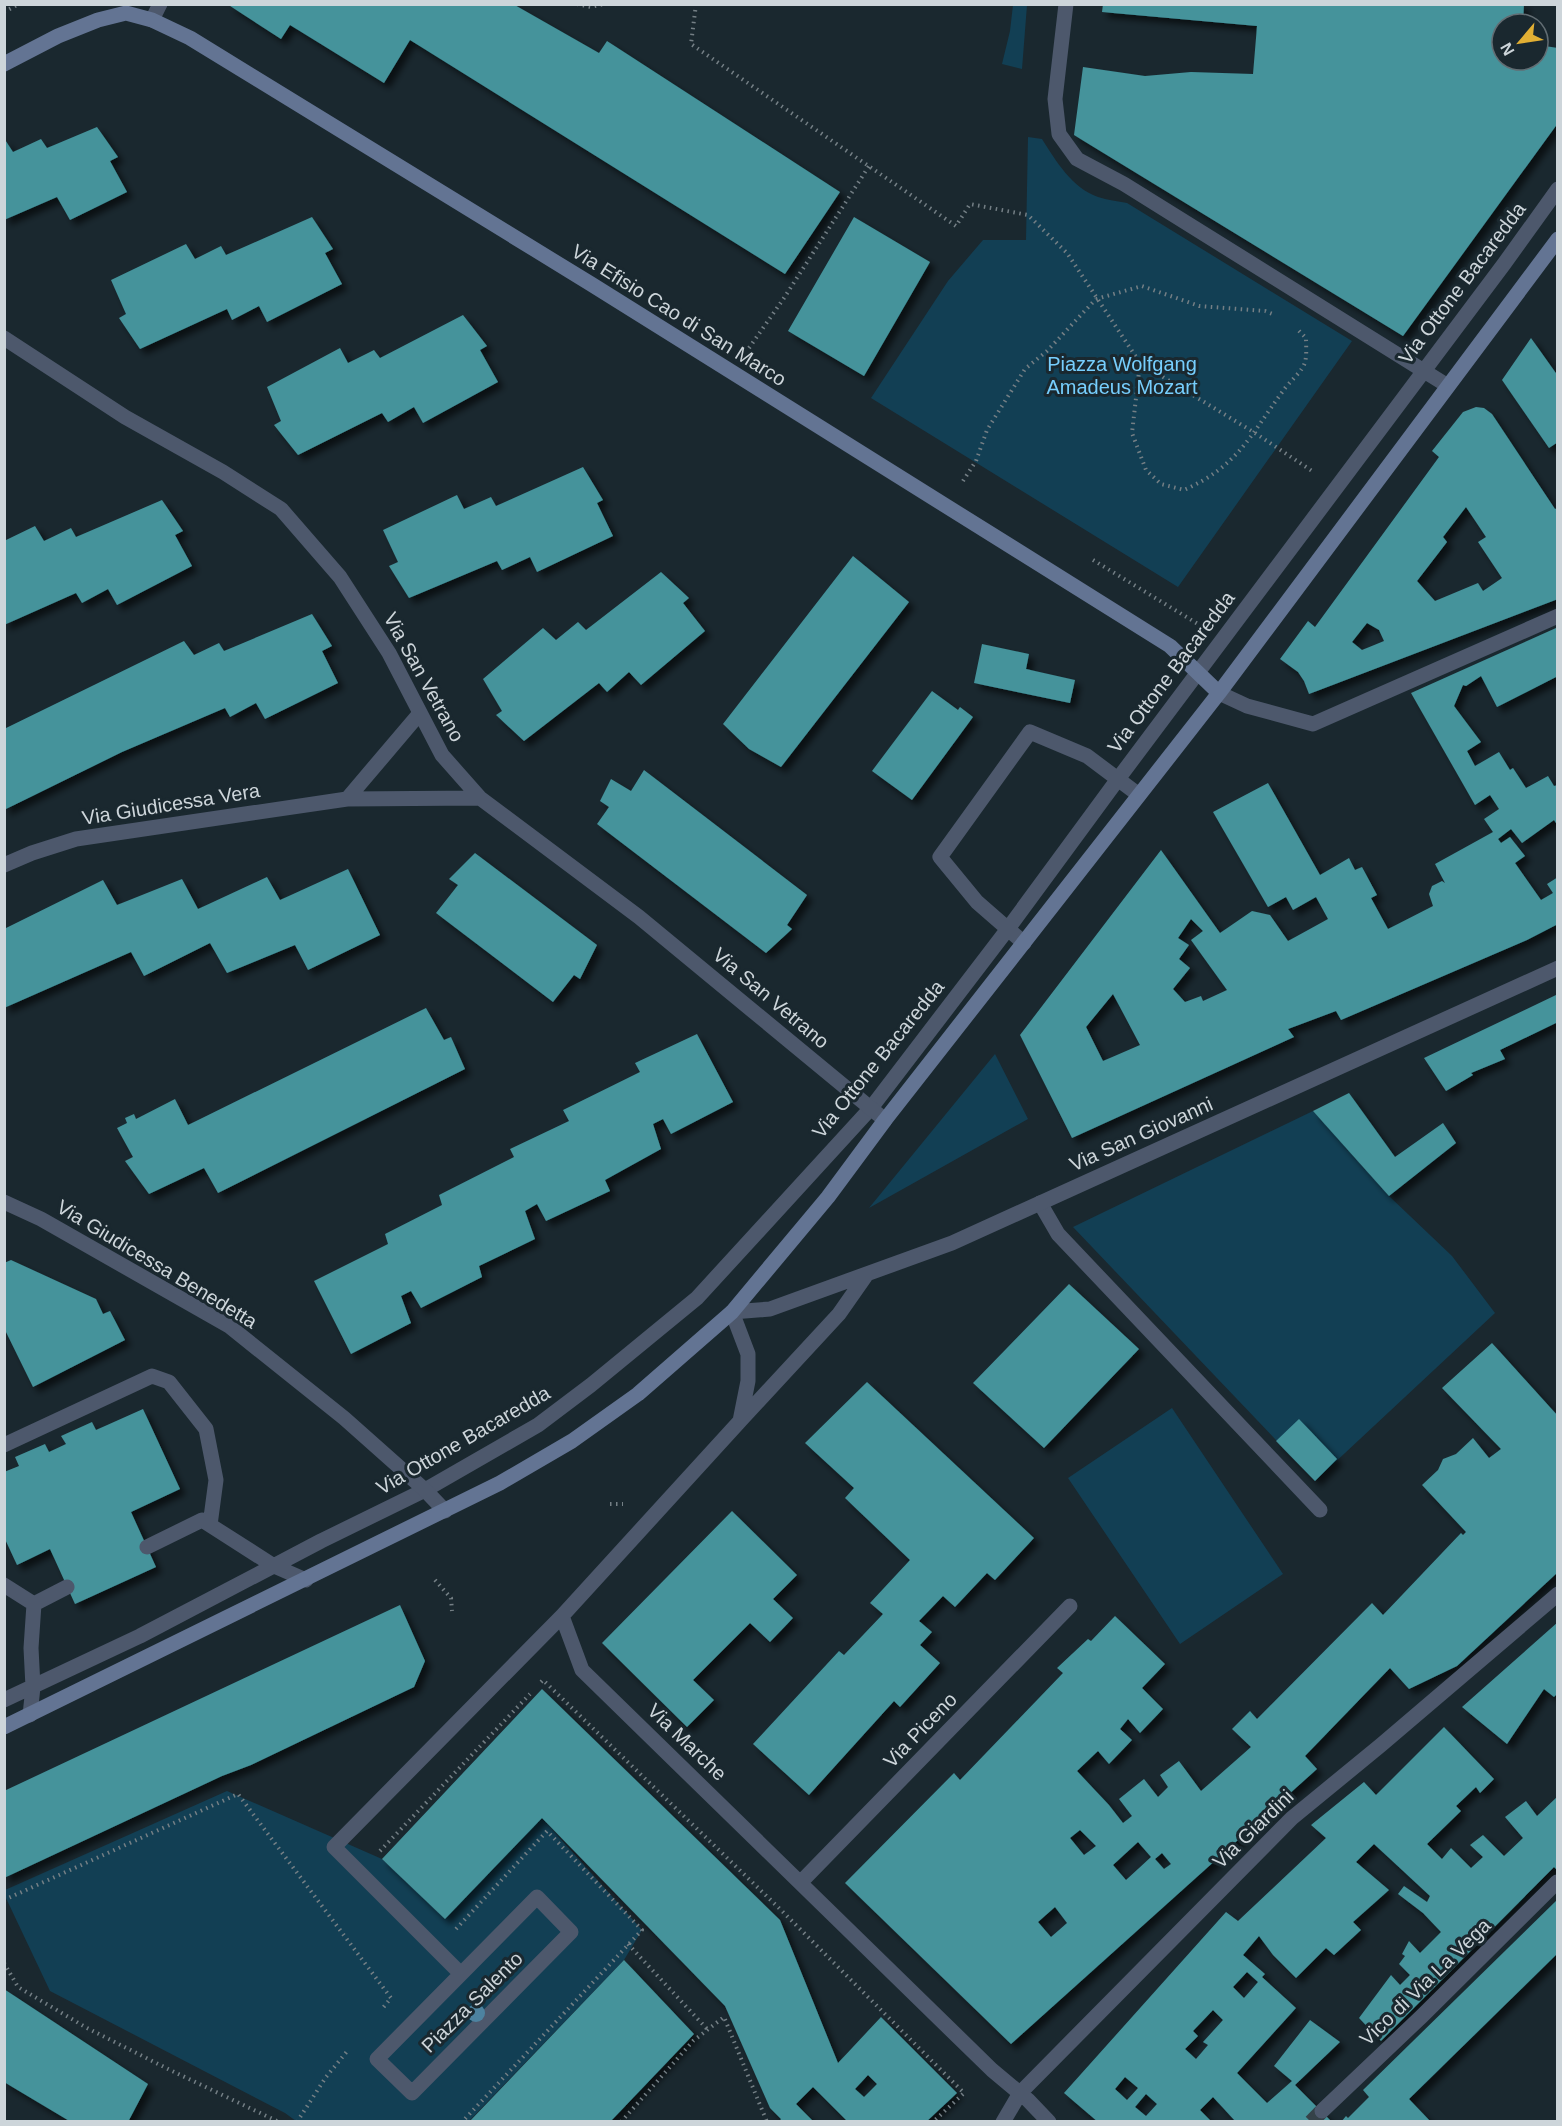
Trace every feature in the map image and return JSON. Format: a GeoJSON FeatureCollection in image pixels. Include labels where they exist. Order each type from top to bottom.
{"type":"FeatureCollection","features":[{"type":"Feature","properties":{"kind":"street"},"geometry":{"type":"LineString","coordinates":[[152,20],[160,4]]}},
{"type":"Feature","properties":{"kind":"street"},"geometry":{"type":"LineString","coordinates":[[1066,4],[1055,99],[1059,134],[1077,159],[1124,184],[1448,386]]}},
{"type":"Feature","properties":{"kind":"street","name":"Via Efisio Cao di San Marco"},"geometry":{"type":"LineString","coordinates":[[4,64],[58,36],[98,20],[126,13],[152,20],[190,38],[1170,646],[1220,693]]}},
{"type":"Feature","properties":{"kind":"street","name":"Via Ottone Bacaredda"},"geometry":{"type":"LineString","coordinates":[[4,1700],[140,1636],[425,1490],[538,1425],[591,1385],[697,1298],[871,1108],[1007,930],[1557,189]]}},
{"type":"Feature","properties":{"kind":"street"},"geometry":{"type":"LineString","coordinates":[[4,1727],[500,1483],[572,1441],[638,1394],[732,1312],[828,1197],[885,1120],[1220,693],[1557,239]]}},
{"type":"Feature","properties":{"kind":"street","name":"Via San Vetrano"},"geometry":{"type":"LineString","coordinates":[[4,338],[125,417],[223,472],[281,509],[340,578],[389,653],[442,755],[480,798],[639,917],[885,1120]]}},
{"type":"Feature","properties":{"kind":"street"},"geometry":{"type":"LineString","coordinates":[[1220,693],[1247,706],[1313,724],[1557,616]]}},
{"type":"Feature","properties":{"kind":"street"},"geometry":{"type":"LineString","coordinates":[[347,799],[420,713]]}},
{"type":"Feature","properties":{"kind":"street"},"geometry":{"type":"LineString","coordinates":[[1024,943],[977,902],[940,856],[1030,732],[1087,756],[1139,795]]}},
{"type":"Feature","properties":{"kind":"street","name":"Via Giudicessa Vera"},"geometry":{"type":"LineString","coordinates":[[4,865],[76,839],[347,799],[480,798]]}},
{"type":"Feature","properties":{"kind":"street","name":"Via San Giovanni"},"geometry":{"type":"LineString","coordinates":[[732,1312],[770,1309],[952,1243],[1557,968]]}},
{"type":"Feature","properties":{"kind":"street","name":"Via Giudicessa Benedetta"},"geometry":{"type":"LineString","coordinates":[[4,1202],[41,1219],[230,1326],[344,1418],[425,1490],[445,1511]]}},
{"type":"Feature","properties":{"kind":"street"},"geometry":{"type":"LineString","coordinates":[[1040,1203],[1058,1234],[1320,1510]]}},
{"type":"Feature","properties":{"kind":"street"},"geometry":{"type":"LineString","coordinates":[[562,1616],[839,1314],[867,1274]]}},
{"type":"Feature","properties":{"kind":"street"},"geometry":{"type":"LineString","coordinates":[[732,1312],[748,1354],[748,1381],[740,1421]]}},
{"type":"Feature","properties":{"kind":"street"},"geometry":{"type":"LineString","coordinates":[[4,1445],[152,1376],[169,1382],[206,1429],[216,1480],[210,1525]]}},
{"type":"Feature","properties":{"kind":"street"},"geometry":{"type":"LineString","coordinates":[[147,1547],[202,1520],[274,1566],[306,1580]]}},
{"type":"Feature","properties":{"kind":"street"},"geometry":{"type":"LineString","coordinates":[[4,1585],[34,1604]]}},
{"type":"Feature","properties":{"kind":"street"},"geometry":{"type":"LineString","coordinates":[[34,1604],[67,1587]]}},
{"type":"Feature","properties":{"kind":"street","name":"Via Giardini"},"geometry":{"type":"LineString","coordinates":[[1003,2121],[1020,2093],[1292,1818],[1557,1594]]}},
{"type":"Feature","properties":{"kind":"street"},"geometry":{"type":"LineString","coordinates":[[30,1715],[33,1687],[31,1648],[34,1604]]}},
{"type":"Feature","properties":{"kind":"street","name":"Via Piceno"},"geometry":{"type":"LineString","coordinates":[[801,1882],[1070,1606]]}},
{"type":"Feature","properties":{"kind":"street","name":"Via Marche"},"geometry":{"type":"LineString","coordinates":[[562,1616],[582,1670],[992,2070],[1049,2121]]}},
{"type":"Feature","properties":{"kind":"street","name":"Piazza Salento"},"geometry":{"type":"LineString","coordinates":[[461,1974],[334,1847],[562,1616]]}},
{"type":"Feature","properties":{"kind":"street","name":"Vico di Via La Vega"},"geometry":{"type":"LineString","coordinates":[[1322,2111],[1557,1882]]}},
{"type":"Feature","properties":{"kind":"street","name":"Piazza Salento"},"geometry":{"type":"LineString","coordinates":[[537,1898],[572,1932],[412,2093],[377,2059],[461,1974],[537,1898]]}},
{"type":"Feature","properties":{"kind":"path"},"geometry":{"type":"LineString","coordinates":[[4,12],[19,4]]}},
{"type":"Feature","properties":{"kind":"path"},"geometry":{"type":"LineString","coordinates":[[577,4],[591,7],[604,4]]}},
{"type":"Feature","properties":{"kind":"path"},"geometry":{"type":"LineString","coordinates":[[696,4],[691,44],[956,226],[970,204],[1028,215],[1067,253],[1140,363],[1255,433],[1312,471]]}},
{"type":"Feature","properties":{"kind":"path"},"geometry":{"type":"LineString","coordinates":[[749,349],[869,166]]}},
{"type":"Feature","properties":{"kind":"path"},"geometry":{"type":"LineString","coordinates":[[963,481],[976,461],[987,430],[1025,369],[1047,351],[1096,299],[1142,286],[1199,306],[1265,311],[1281,317]]}},
{"type":"Feature","properties":{"kind":"path"},"geometry":{"type":"LineString","coordinates":[[1140,363],[1132,433],[1146,470],[1161,484],[1184,490],[1206,480],[1227,465],[1255,433],[1273,404],[1305,363],[1306,338],[1295,326]]}},
{"type":"Feature","properties":{"kind":"path"},"geometry":{"type":"LineString","coordinates":[[610,1504],[624,1504]]}},
{"type":"Feature","properties":{"kind":"path"},"geometry":{"type":"LineString","coordinates":[[435,1580],[451,1598],[452,1611]]}},
{"type":"Feature","properties":{"kind":"path"},"geometry":{"type":"LineString","coordinates":[[538,1686],[543,1680],[773,1902],[964,2093],[933,2121]]}},
{"type":"Feature","properties":{"kind":"path"},"geometry":{"type":"LineString","coordinates":[[372,1859],[532,1692]]}},
{"type":"Feature","properties":{"kind":"path"},"geometry":{"type":"LineString","coordinates":[[4,1900],[238,1794],[391,1998],[377,2015]]}},
{"type":"Feature","properties":{"kind":"path"},"geometry":{"type":"LineString","coordinates":[[449,1936],[546,1831],[642,1930],[462,2121]]}},
{"type":"Feature","properties":{"kind":"path"},"geometry":{"type":"LineString","coordinates":[[628,1944],[708,2030]]}},
{"type":"Feature","properties":{"kind":"path"},"geometry":{"type":"LineString","coordinates":[[4,1963],[18,1988],[77,2022],[170,2070],[279,2121]]}},
{"type":"Feature","properties":{"kind":"path"},"geometry":{"type":"LineString","coordinates":[[621,2121],[693,2041],[724,2017],[767,2121]]}},
{"type":"Feature","properties":{"kind":"path"},"geometry":{"type":"LineString","coordinates":[[297,2121],[326,2077],[355,2042]]}},
{"type":"Feature","properties":{"kind":"green space"},"geometry":{"type":"Polygon","coordinates":[[[1013,5],[1027,5],[1022,69],[1002,64],[1010,31],[1013,5]]]}},
{"type":"Feature","properties":{"kind":"green space","name":"Piazza Wolfgang Amadeus Mozart"},"geometry":{"type":"Polygon","coordinates":[[[1028,137],[1042,139],[1066,173],[1089,193],[1127,203],[1352,341],[1178,587],[871,398],[948,281],[983,240],[1026,240],[1028,137]]]}},
{"type":"Feature","properties":{"kind":"green space"},"geometry":{"type":"Polygon","coordinates":[[[995,1054],[1028,1119],[869,1208],[995,1054]]]}},
{"type":"Feature","properties":{"kind":"green space"},"geometry":{"type":"Polygon","coordinates":[[[1313,1111],[1389,1196],[1452,1256],[1495,1313],[1315,1481],[1073,1227],[1313,1111]]]}},
{"type":"Feature","properties":{"kind":"green space"},"geometry":{"type":"Polygon","coordinates":[[[1172,1408],[1283,1574],[1180,1644],[1068,1478],[1172,1408]]]}},
{"type":"Feature","properties":{"kind":"green space"},"geometry":{"type":"Polygon","coordinates":[[[227,1791],[382,1859],[445,1919],[542,1818],[642,1930],[624,1960],[469,2121],[296,2121],[285,2113],[50,1991],[5,1896],[5,1890],[227,1791]]]}},
{"type":"Feature","properties":{"kind":"building"},"geometry":{"type":"Polygon","coordinates":[[[227,4],[513,4],[599,53],[607,41],[840,192],[785,274],[410,40],[384,83],[290,25],[281,39],[227,4]]]}},
{"type":"Feature","properties":{"kind":"building"},"geometry":{"type":"Polygon","coordinates":[[[1103,4],[1524,4],[1524,12],[1490,12],[1490,72],[1550,72],[1550,47],[1558,48],[1558,123],[1403,336],[1074,135],[1083,67],[1145,76],[1191,72],[1253,74],[1257,26],[1102,12],[1103,4]]]}},
{"type":"Feature","properties":{"kind":"building"},"geometry":{"type":"Polygon","coordinates":[[[97,127],[118,157],[110,161],[127,192],[70,220],[57,197],[4,220],[4,138],[13,152],[41,139],[47,148],[97,127]]]}},
{"type":"Feature","properties":{"kind":"building"},"geometry":{"type":"Polygon","coordinates":[[[312,217],[333,249],[325,253],[342,284],[267,322],[259,306],[232,320],[227,309],[140,349],[119,318],[126,314],[111,280],[186,244],[195,259],[221,246],[226,255],[312,217]]]}},
{"type":"Feature","properties":{"kind":"building"},"geometry":{"type":"Polygon","coordinates":[[[854,217],[930,262],[864,376],[788,331],[854,217]]]}},
{"type":"Feature","properties":{"kind":"building"},"geometry":{"type":"Polygon","coordinates":[[[463,315],[487,346],[480,350],[498,382],[423,423],[414,407],[388,422],[382,413],[298,455],[274,425],[281,421],[267,387],[340,348],[348,363],[374,350],[380,358],[463,315]]]}},
{"type":"Feature","properties":{"kind":"building"},"geometry":{"type":"Polygon","coordinates":[[[1531,338],[1558,376],[1558,442],[1549,448],[1502,380],[1531,338]]]}},
{"type":"Feature","properties":{"kind":"building"},"geometry":{"type":"Polygon","coordinates":[[[1476,407],[1484,408],[1492,414],[1555,509],[1558,508],[1558,599],[1309,694],[1298,672],[1280,659],[1308,621],[1315,627],[1439,457],[1432,451],[1463,412],[1476,407]],[[1466,507],[1443,537],[1447,542],[1417,581],[1435,601],[1478,583],[1483,591],[1502,578],[1478,542],[1486,537],[1466,507]],[[1367,623],[1352,642],[1362,650],[1384,641],[1379,630],[1367,623]]]}},
{"type":"Feature","properties":{"kind":"building"},"geometry":{"type":"Polygon","coordinates":[[[583,467],[603,500],[597,503],[613,536],[537,572],[530,557],[502,570],[497,561],[409,598],[389,566],[398,562],[383,530],[457,495],[464,509],[491,497],[496,506],[583,467]]]}},
{"type":"Feature","properties":{"kind":"building"},"geometry":{"type":"Polygon","coordinates":[[[162,500],[183,531],[175,535],[192,566],[117,605],[108,589],[82,603],[76,593],[4,625],[4,541],[35,526],[44,541],[71,528],[76,537],[162,500]]]}},
{"type":"Feature","properties":{"kind":"building"},"geometry":{"type":"Polygon","coordinates":[[[853,556],[909,602],[781,767],[749,749],[723,724],[853,556]]]}},
{"type":"Feature","properties":{"kind":"building"},"geometry":{"type":"Polygon","coordinates":[[[661,572],[689,598],[683,603],[705,631],[641,685],[629,672],[607,692],[599,683],[524,741],[496,715],[502,711],[483,679],[543,628],[556,640],[578,622],[586,630],[661,572]]]}},
{"type":"Feature","properties":{"kind":"building"},"geometry":{"type":"Polygon","coordinates":[[[312,614],[332,646],[322,651],[338,683],[265,719],[256,703],[230,717],[225,708],[122,752],[4,810],[4,729],[184,641],[194,655],[219,643],[224,651],[312,614]]]}},
{"type":"Feature","properties":{"kind":"building"},"geometry":{"type":"Polygon","coordinates":[[[1556,628],[1558,676],[1497,707],[1481,676],[1466,686],[1463,685],[1454,706],[1481,742],[1467,751],[1475,766],[1499,752],[1510,770],[1513,768],[1526,788],[1548,776],[1554,786],[1558,785],[1558,826],[1554,820],[1522,843],[1511,829],[1498,839],[1501,843],[1510,837],[1525,856],[1515,863],[1541,900],[1553,893],[1547,884],[1558,877],[1558,924],[1527,940],[1341,1020],[1336,1011],[1288,1029],[1294,1037],[1072,1138],[1020,1035],[1161,850],[1220,933],[1252,911],[1270,915],[1288,941],[1328,919],[1316,897],[1293,910],[1286,897],[1268,907],[1213,812],[1268,783],[1320,875],[1349,858],[1355,870],[1362,867],[1377,895],[1371,898],[1388,929],[1433,906],[1429,894],[1432,886],[1442,881],[1445,883],[1435,864],[1493,832],[1484,819],[1499,809],[1490,795],[1475,805],[1411,693],[1556,628]],[[1191,919],[1178,938],[1189,945],[1179,959],[1190,968],[1173,989],[1185,1002],[1201,996],[1203,1001],[1227,990],[1191,940],[1203,931],[1191,919]],[[1113,994],[1086,1027],[1103,1061],[1140,1045],[1113,994]]]}},
{"type":"Feature","properties":{"kind":"building"},"geometry":{"type":"Polygon","coordinates":[[[982,644],[1029,654],[1026,669],[1075,680],[1070,703],[974,683],[982,644]]]}},
{"type":"Feature","properties":{"kind":"building"},"geometry":{"type":"Polygon","coordinates":[[[932,691],[958,710],[960,707],[973,717],[912,800],[872,771],[932,691]]]}},
{"type":"Feature","properties":{"kind":"building"},"geometry":{"type":"Polygon","coordinates":[[[644,770],[807,895],[787,925],[792,929],[766,953],[597,824],[609,807],[600,801],[611,779],[631,791],[644,770]]]}},
{"type":"Feature","properties":{"kind":"building"},"geometry":{"type":"Polygon","coordinates":[[[475,853],[597,945],[580,979],[574,975],[553,1002],[436,913],[458,885],[449,879],[475,853]]]}},
{"type":"Feature","properties":{"kind":"building"},"geometry":{"type":"Polygon","coordinates":[[[348,869],[380,935],[308,970],[295,945],[227,973],[210,943],[144,976],[131,952],[4,1008],[4,929],[103,880],[117,905],[182,879],[198,909],[267,877],[280,900],[348,869]]]}},
{"type":"Feature","properties":{"kind":"building"},"geometry":{"type":"Polygon","coordinates":[[[1556,995],[1558,1022],[1500,1050],[1505,1059],[1471,1073],[1473,1075],[1446,1091],[1424,1058],[1556,995]]]}},
{"type":"Feature","properties":{"kind":"building"},"geometry":{"type":"Polygon","coordinates":[[[426,1008],[444,1040],[451,1037],[465,1069],[218,1193],[204,1168],[149,1194],[125,1161],[133,1157],[117,1128],[127,1123],[125,1118],[134,1114],[136,1119],[175,1099],[188,1125],[426,1008]]]}},
{"type":"Feature","properties":{"kind":"building"},"geometry":{"type":"Polygon","coordinates":[[[697,1034],[733,1102],[671,1134],[663,1119],[653,1124],[661,1149],[605,1180],[610,1191],[546,1221],[537,1204],[525,1211],[535,1239],[479,1266],[482,1277],[421,1308],[411,1291],[401,1296],[411,1323],[351,1354],[314,1281],[388,1244],[385,1234],[442,1205],[439,1195],[514,1157],[510,1149],[569,1121],[563,1110],[640,1072],[635,1063],[697,1034]]]}},
{"type":"Feature","properties":{"kind":"building"},"geometry":{"type":"Polygon","coordinates":[[[1349,1093],[1395,1157],[1443,1123],[1456,1143],[1389,1196],[1313,1111],[1349,1093]]]}},
{"type":"Feature","properties":{"kind":"building"},"geometry":{"type":"Polygon","coordinates":[[[11,1260],[96,1299],[103,1314],[110,1311],[125,1340],[33,1387],[4,1328],[4,1263],[11,1260]]]}},
{"type":"Feature","properties":{"kind":"building"},"geometry":{"type":"Polygon","coordinates":[[[1069,1284],[1139,1349],[1044,1448],[973,1383],[1069,1284]]]}},
{"type":"Feature","properties":{"kind":"building"},"geometry":{"type":"Polygon","coordinates":[[[1492,1343],[1558,1416],[1558,1572],[1457,1666],[1409,1689],[1390,1668],[1305,1756],[1317,1769],[1011,2044],[845,1883],[954,1773],[960,1780],[1063,1673],[1057,1668],[1088,1639],[1091,1641],[1115,1616],[1165,1664],[1142,1688],[1163,1709],[1140,1733],[1128,1719],[1120,1729],[1132,1740],[1109,1764],[1098,1751],[1077,1771],[1123,1823],[1132,1816],[1119,1799],[1144,1779],[1158,1797],[1168,1787],[1160,1775],[1179,1761],[1201,1791],[1251,1747],[1232,1729],[1250,1711],[1257,1719],[1372,1603],[1383,1615],[1461,1533],[1463,1535],[1466,1532],[1422,1485],[1438,1470],[1443,1459],[1456,1454],[1473,1438],[1489,1458],[1501,1449],[1442,1388],[1492,1343]],[[1080,1830],[1070,1838],[1084,1855],[1096,1846],[1080,1830]],[[1138,1842],[1113,1865],[1126,1880],[1151,1857],[1138,1842]],[[1162,1853],[1155,1859],[1164,1869],[1171,1864],[1162,1853]],[[1055,1907],[1038,1922],[1051,1937],[1067,1923],[1055,1907]]]}},
{"type":"Feature","properties":{"kind":"building"},"geometry":{"type":"Polygon","coordinates":[[[867,1382],[1034,1538],[995,1580],[987,1573],[955,1607],[943,1596],[919,1621],[932,1632],[920,1645],[940,1663],[900,1707],[894,1701],[809,1795],[753,1744],[839,1651],[844,1655],[883,1614],[870,1603],[910,1560],[845,1498],[854,1488],[805,1443],[867,1382]]]}},
{"type":"Feature","properties":{"kind":"building"},"geometry":{"type":"Polygon","coordinates":[[[143,1409],[180,1489],[131,1512],[156,1567],[75,1604],[50,1549],[17,1565],[4,1537],[4,1472],[19,1466],[15,1457],[45,1444],[49,1452],[66,1444],[61,1436],[92,1422],[96,1430],[143,1409]]]}},
{"type":"Feature","properties":{"kind":"building"},"geometry":{"type":"Polygon","coordinates":[[[1299,1419],[1337,1459],[1315,1481],[1276,1441],[1299,1419]]]}},
{"type":"Feature","properties":{"kind":"building"},"geometry":{"type":"Polygon","coordinates":[[[732,1511],[797,1575],[773,1599],[793,1618],[770,1642],[750,1623],[693,1680],[714,1700],[687,1727],[602,1643],[732,1511]]]}},
{"type":"Feature","properties":{"kind":"building"},"geometry":{"type":"Polygon","coordinates":[[[400,1605],[425,1661],[414,1687],[251,1765],[222,1776],[4,1878],[4,1791],[400,1605]]]}},
{"type":"Feature","properties":{"kind":"building"},"geometry":{"type":"Polygon","coordinates":[[[1558,1622],[1558,1693],[1554,1697],[1544,1689],[1507,1744],[1462,1707],[1558,1622]]]}},
{"type":"Feature","properties":{"kind":"building"},"geometry":{"type":"Polygon","coordinates":[[[542,1689],[780,1920],[838,2063],[881,2017],[957,2093],[926,2122],[848,2122],[813,2087],[796,2104],[814,2122],[779,2122],[781,2119],[770,2108],[725,2006],[542,1818],[445,1919],[382,1859],[542,1689]],[[868,2075],[855,2089],[864,2097],[877,2084],[868,2075]]]}},
{"type":"Feature","properties":{"kind":"building"},"geometry":{"type":"Polygon","coordinates":[[[1444,1727],[1494,1779],[1480,1793],[1476,1787],[1456,1806],[1461,1811],[1427,1844],[1442,1859],[1451,1848],[1471,1868],[1483,1857],[1470,1845],[1483,1835],[1504,1856],[1523,1838],[1505,1817],[1526,1801],[1537,1816],[1558,1796],[1558,1871],[1554,1867],[1381,2041],[1359,2018],[1391,1975],[1400,1985],[1410,1975],[1399,1964],[1405,1956],[1402,1954],[1409,1941],[1420,1953],[1441,1932],[1423,1913],[1398,1894],[1404,1886],[1427,1902],[1430,1896],[1374,1844],[1356,1862],[1389,1890],[1353,1922],[1361,1930],[1334,1955],[1326,1948],[1296,1978],[1273,1955],[1259,1936],[1243,1955],[1265,1974],[1262,1977],[1296,2008],[1237,2073],[1267,2103],[1292,2081],[1274,2066],[1310,2020],[1340,2042],[1295,2085],[1332,2122],[1236,2122],[1213,2097],[1200,2110],[1212,2122],[1098,2122],[1064,2093],[1226,1912],[1238,1921],[1326,1838],[1311,1825],[1364,1782],[1376,1795],[1444,1727]],[[1247,1972],[1233,1987],[1244,1998],[1258,1982],[1247,1972]],[[1213,2010],[1193,2031],[1198,2036],[1185,2049],[1196,2059],[1208,2045],[1203,2042],[1223,2020],[1213,2010]],[[1125,2077],[1115,2089],[1127,2100],[1138,2088],[1125,2077]],[[1146,2094],[1135,2107],[1146,2116],[1157,2104],[1146,2094]]]}},
{"type":"Feature","properties":{"kind":"building"},"geometry":{"type":"Polygon","coordinates":[[[1558,1899],[1558,1953],[1409,2099],[1431,2122],[1341,2122],[1369,2097],[1363,2090],[1558,1899]]]}},
{"type":"Feature","properties":{"kind":"building"},"geometry":{"type":"Polygon","coordinates":[[[624,1960],[694,2034],[610,2122],[469,2122],[624,1960]]]}},
{"type":"Feature","properties":{"kind":"building"},"geometry":{"type":"Polygon","coordinates":[[[4,1989],[148,2084],[128,2122],[71,2122],[4,2082],[4,1989]]]}},
{"type":"Feature","properties":{"kind":"tunnel"},"geometry":{"type":"LineString","coordinates":[[1311,2122],[1322,2111]]}}]}
